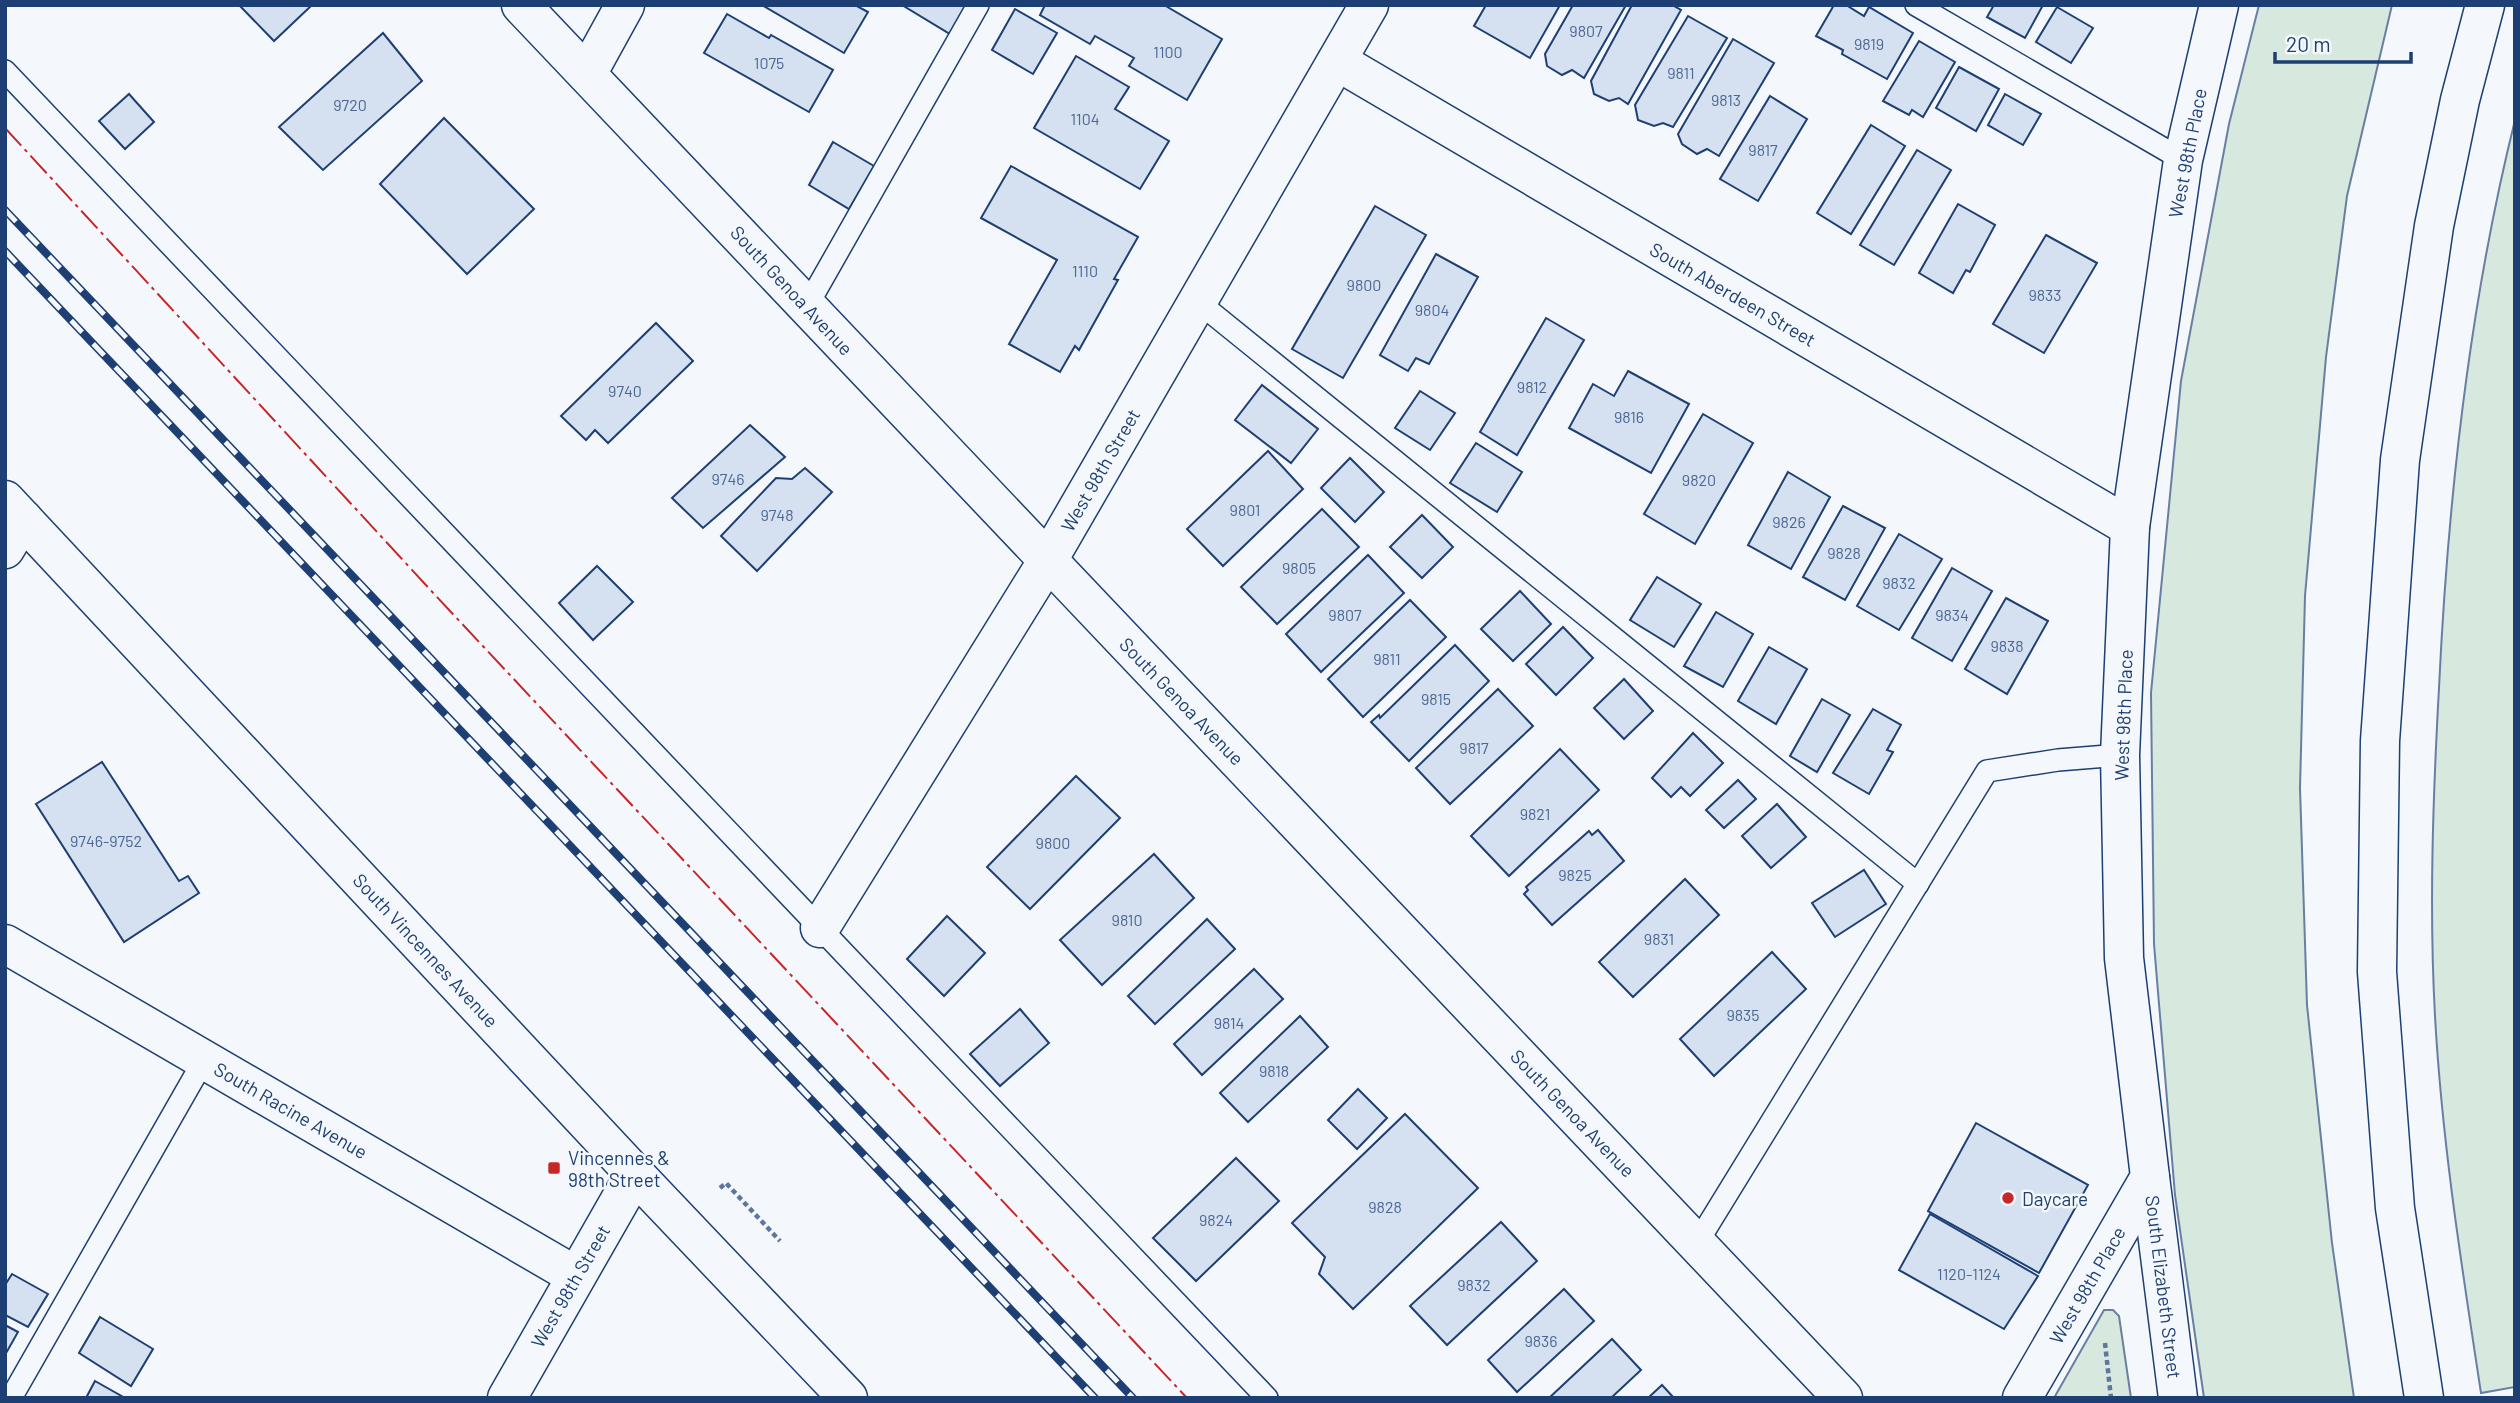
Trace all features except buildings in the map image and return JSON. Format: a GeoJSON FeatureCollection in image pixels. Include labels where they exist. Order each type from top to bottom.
{"type":"FeatureCollection","features":[{"type":"Feature","properties":{"kind":"main road","name":"South Genoa Avenue"},"geometry":{"type":"LineString","coordinates":[[522,5],[1843,1398]]}},
{"type":"Feature","properties":{"kind":"main road"},"geometry":{"type":"LineString","coordinates":[[587,74],[625,5]]}},
{"type":"Feature","properties":{"kind":"main road","name":"West 98th Street"},"geometry":{"type":"LineString","coordinates":[[820,928],[1048,560],[1369,5]]}},
{"type":"Feature","properties":{"kind":"main road","name":"West 98th Place"},"geometry":{"type":"LineString","coordinates":[[2022,1398],[2150,1177],[2124,958],[2120,755],[2130,527],[2183,160],[2219,5]]}},
{"type":"Feature","properties":{"kind":"main road"},"geometry":{"type":"LineString","coordinates":[[2424,1398],[2395,1208],[2377,972],[2380,741],[2400,460],[2434,226],[2460,100],[2484,5]]}},
{"type":"Feature","properties":{"kind":"main road","name":"South Aberdeen Street"},"geometry":{"type":"LineString","coordinates":[[1336,61],[2130,527]]}},
{"type":"Feature","properties":{"kind":"main road","name":"South Vincennes Avenue"},"geometry":{"type":"LineString","coordinates":[[11,523],[848,1398]]}},
{"type":"Feature","properties":{"kind":"main road","name":"South Racine Avenue"},"geometry":{"type":"LineString","coordinates":[[5,944],[576,1276]]}},
{"type":"Feature","properties":{"kind":"main road","name":"West 98th Street"},"geometry":{"type":"LineString","coordinates":[[507,1398],[635,1174]]}},
{"type":"Feature","properties":{"kind":"main road","name":"South Elizabeth Street"},"geometry":{"type":"LineString","coordinates":[[2150,1177],[2178,1398]]}},
{"type":"Feature","properties":{"kind":"lane"},"geometry":{"type":"LineString","coordinates":[[807,306],[978,5]]}},
{"type":"Feature","properties":{"kind":"lane"},"geometry":{"type":"LineString","coordinates":[[1916,5],[2183,160]]}},
{"type":"Feature","properties":{"kind":"lane"},"geometry":{"type":"LineString","coordinates":[[5,71],[1267,1398]]}},
{"type":"Feature","properties":{"kind":"lane"},"geometry":{"type":"LineString","coordinates":[[1197,302],[1918,884]]}},
{"type":"Feature","properties":{"kind":"lane"},"geometry":{"type":"LineString","coordinates":[[1697,1243],[1987,771],[2058,760],[2120,755]]}},
{"type":"Feature","properties":{"kind":"lane"},"geometry":{"type":"LineString","coordinates":[[11,1398],[205,1060]]}},
{"type":"Feature","properties":{"kind":"path"},"geometry":{"type":"LineString","coordinates":[[720,1188],[726,1183],[780,1241]]}},
{"type":"Feature","properties":{"kind":"path"},"geometry":{"type":"LineString","coordinates":[[2105,1343],[2111,1398]]}},
{"type":"Feature","properties":{"kind":"shaded area"},"geometry":{"type":"Polygon","coordinates":[[[2259,5],[2392,5],[2347,196],[2326,357],[2305,596],[2300,788],[2307,1005],[2332,1243],[2354,1398],[2204,1398],[2175,1195],[2154,944],[2151,693],[2181,381],[2229,124],[2259,5]]]}},
{"type":"Feature","properties":{"kind":"shaded area"},"geometry":{"type":"Polygon","coordinates":[[[2515,120],[2515,1387],[2481,1393],[2453,1205],[2438,1064],[2432,934],[2434,811],[2448,545],[2463,402],[2485,260],[2515,120]]]}},
{"type":"Feature","properties":{"kind":"shaded area"},"geometry":{"type":"Polygon","coordinates":[[[2104,1310],[2113,1310],[2119,1316],[2131,1398],[2054,1398],[2104,1310]]]}},
{"type":"Feature","properties":{"kind":"railway"},"geometry":{"type":"LineString","coordinates":[[5,210],[1133,1398]]}},
{"type":"Feature","properties":{"kind":"railway"},"geometry":{"type":"LineString","coordinates":[[5,251],[1095,1398]]}},
{"type":"Feature","properties":{"kind":"power"},"geometry":{"type":"LineString","coordinates":[[5,128],[436,596],[1187,1398]]}},
{"type":"Feature","properties":{"kind":"place","name":"Vincennes & 98th Street"},"geometry":{"type":"Point","coordinates":[554,1168]}},
{"type":"Feature","properties":{"kind":"place","name":"Daycare"},"geometry":{"type":"Point","coordinates":[2008,1198]}}]}
